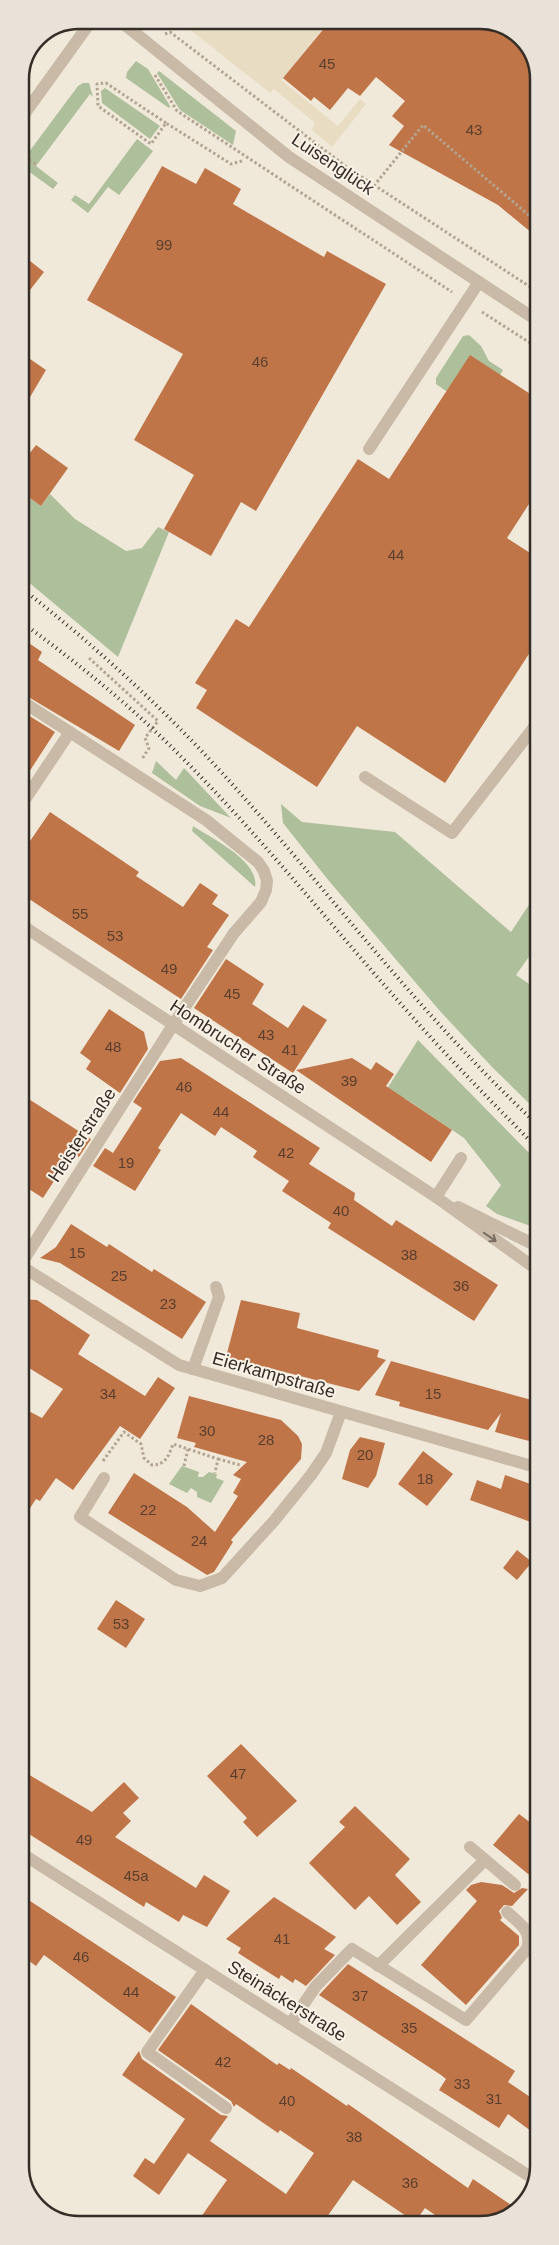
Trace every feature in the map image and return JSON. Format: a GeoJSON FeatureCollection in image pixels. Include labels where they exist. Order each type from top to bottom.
{"type":"FeatureCollection","features":[{"type":"Feature","properties":{"kind":"street"},"geometry":{"type":"LineString","coordinates":[[29,108],[86,29]]}},
{"type":"Feature","properties":{"kind":"street","name":"Luisenglück"},"geometry":{"type":"LineString","coordinates":[[131,29],[289,157],[530,315]]}},
{"type":"Feature","properties":{"kind":"street"},"geometry":{"type":"LineString","coordinates":[[369,449],[479,282]]}},
{"type":"Feature","properties":{"kind":"street","name":"Heisterstraße"},"geometry":{"type":"LineString","coordinates":[[29,706],[206,820],[258,862],[267,881],[266,890],[261,902],[234,933],[173,1025],[29,1252]]}},
{"type":"Feature","properties":{"kind":"street"},"geometry":{"type":"LineString","coordinates":[[29,794],[70,732]]}},
{"type":"Feature","properties":{"kind":"street"},"geometry":{"type":"LineString","coordinates":[[365,777],[452,833],[530,732]]}},
{"type":"Feature","properties":{"kind":"street","name":"Hombrucher Straße"},"geometry":{"type":"LineString","coordinates":[[29,930],[436,1197],[530,1266]]}},
{"type":"Feature","properties":{"kind":"street"},"geometry":{"type":"LineString","coordinates":[[436,1197],[462,1158]]}},
{"type":"Feature","properties":{"kind":"street","name":"Hombrucher Straße"},"geometry":{"type":"LineString","coordinates":[[436,1197],[530,1243]]}},
{"type":"Feature","properties":{"kind":"street","name":"Eierkampstraße"},"geometry":{"type":"LineString","coordinates":[[29,1270],[180,1365],[530,1465]]}},
{"type":"Feature","properties":{"kind":"street"},"geometry":{"type":"LineString","coordinates":[[193,1369],[219,1298],[216,1288]]}},
{"type":"Feature","properties":{"kind":"street"},"geometry":{"type":"LineString","coordinates":[[104,1478],[80,1517],[176,1580],[200,1586],[222,1578],[274,1521],[326,1453],[341,1412]]}},
{"type":"Feature","properties":{"kind":"street"},"geometry":{"type":"LineString","coordinates":[[470,1847],[515,1885]]}},
{"type":"Feature","properties":{"kind":"street","name":"Steinäckerstraße"},"geometry":{"type":"LineString","coordinates":[[29,1858],[529,2176]]}},
{"type":"Feature","properties":{"kind":"street"},"geometry":{"type":"LineString","coordinates":[[378,1966],[485,1860]]}},
{"type":"Feature","properties":{"kind":"street"},"geometry":{"type":"LineString","coordinates":[[290,2024],[316,1986],[352,1950],[466,2020],[527,1949],[530,1940],[527,1931],[507,1912]]}},
{"type":"Feature","properties":{"kind":"street"},"geometry":{"type":"LineString","coordinates":[[205,1970],[147,2052],[226,2108]]}},
{"type":"Feature","properties":{"kind":"path"},"geometry":{"type":"LineString","coordinates":[[146,41],[170,32],[348,168],[530,287]]}},
{"type":"Feature","properties":{"kind":"path"},"geometry":{"type":"LineString","coordinates":[[166,123],[151,144],[98,106],[97,84],[106,83],[231,164],[242,161]]}},
{"type":"Feature","properties":{"kind":"path"},"geometry":{"type":"LineString","coordinates":[[377,182],[423,125],[530,217]]}},
{"type":"Feature","properties":{"kind":"path"},"geometry":{"type":"LineString","coordinates":[[29,160],[37,165]]}},
{"type":"Feature","properties":{"kind":"path"},"geometry":{"type":"LineString","coordinates":[[89,658],[158,721],[145,738],[149,748],[133,773]]}},
{"type":"Feature","properties":{"kind":"path"},"geometry":{"type":"LineString","coordinates":[[104,1478],[99,1466],[124,1432],[141,1444],[144,1458],[152,1465],[160,1464],[166,1459],[173,1444],[218,1460],[240,1465]]}},
{"type":"Feature","properties":{"kind":"path"},"geometry":{"type":"LineString","coordinates":[[184,1466],[188,1449]]}},
{"type":"Feature","properties":{"kind":"path"},"geometry":{"type":"LineString","coordinates":[[215,1473],[218,1460]]}},
{"type":"Feature","properties":{"kind":"green space"},"geometry":{"type":"Polygon","coordinates":[[[136,61],[148,69],[170,106],[169,108],[126,78],[127,72],[136,61]]]}},
{"type":"Feature","properties":{"kind":"green space"},"geometry":{"type":"Polygon","coordinates":[[[159,71],[236,131],[233,145],[180,110],[157,73],[159,71]]]}},
{"type":"Feature","properties":{"kind":"green space"},"geometry":{"type":"Polygon","coordinates":[[[83,83],[89,83],[93,97],[90,94],[36,166],[58,183],[53,189],[29,172],[29,152],[78,86],[83,83]]]}},
{"type":"Feature","properties":{"kind":"green space"},"geometry":{"type":"Polygon","coordinates":[[[105,88],[160,126],[150,139],[102,103],[101,91],[105,88]]]}},
{"type":"Feature","properties":{"kind":"green space"},"geometry":{"type":"Polygon","coordinates":[[[137,139],[153,151],[119,195],[108,187],[88,213],[71,200],[75,195],[89,204],[137,139]]]}},
{"type":"Feature","properties":{"kind":"green space"},"geometry":{"type":"Polygon","coordinates":[[[469,335],[481,346],[489,361],[503,370],[500,375],[446,391],[436,384],[436,378],[463,336],[469,335]]]}},
{"type":"Feature","properties":{"kind":"green space"},"geometry":{"type":"Polygon","coordinates":[[[50,494],[75,519],[126,551],[142,548],[158,527],[169,532],[118,657],[29,583],[29,497],[41,506],[50,494]]]}},
{"type":"Feature","properties":{"kind":"green space"},"geometry":{"type":"Polygon","coordinates":[[[156,761],[176,780],[184,768],[231,818],[200,806],[152,773],[156,761]]]}},
{"type":"Feature","properties":{"kind":"green space"},"geometry":{"type":"Polygon","coordinates":[[[281,804],[302,822],[395,832],[511,932],[530,903],[530,955],[516,975],[530,985],[530,1104],[439,1010],[329,881],[283,823],[281,804]]]}},
{"type":"Feature","properties":{"kind":"green space"},"geometry":{"type":"Polygon","coordinates":[[[193,826],[233,851],[242,859],[255,877],[255,887],[192,831],[193,826]]]}},
{"type":"Feature","properties":{"kind":"green space"},"geometry":{"type":"Polygon","coordinates":[[[418,1040],[530,1154],[530,1226],[497,1214],[486,1206],[501,1185],[464,1138],[406,1099],[385,1092],[418,1040]]]}},
{"type":"Feature","properties":{"kind":"green space"},"geometry":{"type":"Polygon","coordinates":[[[182,1466],[199,1472],[198,1477],[203,1477],[209,1472],[217,1474],[216,1478],[224,1481],[211,1503],[197,1497],[197,1492],[191,1488],[187,1493],[169,1484],[182,1466]]]}},
{"type":"Feature","properties":{"kind":"shaded area"},"geometry":{"type":"Polygon","coordinates":[[[189,29],[323,29],[281,80],[338,126],[360,99],[366,104],[332,147],[312,130],[315,123],[274,89],[270,93],[189,29]]]}},
{"type":"Feature","properties":{"kind":"building"},"geometry":{"type":"Polygon","coordinates":[[[324,29],[483,29],[493,30],[505,35],[520,48],[529,69],[530,231],[498,205],[389,145],[404,126],[392,116],[405,101],[376,77],[360,96],[348,88],[330,110],[314,97],[311,101],[283,78],[324,29]]]}},
{"type":"Feature","properties":{"kind":"building"},"geometry":{"type":"Polygon","coordinates":[[[162,166],[196,184],[205,168],[241,189],[233,204],[324,257],[327,251],[386,284],[256,511],[241,502],[211,556],[164,529],[194,475],[134,440],[183,354],[87,300],[162,166]]]}},
{"type":"Feature","properties":{"kind":"building"},"geometry":{"type":"Polygon","coordinates":[[[29,260],[44,272],[29,291],[29,260]]]}},
{"type":"Feature","properties":{"kind":"building"},"geometry":{"type":"Polygon","coordinates":[[[470,355],[530,394],[530,502],[507,538],[530,553],[530,652],[445,783],[357,726],[317,787],[196,708],[207,690],[195,683],[236,619],[249,627],[358,459],[389,479],[470,355]]]}},
{"type":"Feature","properties":{"kind":"building"},"geometry":{"type":"Polygon","coordinates":[[[29,358],[46,370],[29,399],[29,358]]]}},
{"type":"Feature","properties":{"kind":"building"},"geometry":{"type":"Polygon","coordinates":[[[36,445],[68,468],[41,506],[29,497],[29,454],[36,445]]]}},
{"type":"Feature","properties":{"kind":"building"},"geometry":{"type":"Polygon","coordinates":[[[29,643],[42,652],[38,660],[135,725],[119,751],[29,697],[29,643]]]}},
{"type":"Feature","properties":{"kind":"building"},"geometry":{"type":"Polygon","coordinates":[[[29,716],[55,732],[29,772],[29,716]]]}},
{"type":"Feature","properties":{"kind":"building"},"geometry":{"type":"Polygon","coordinates":[[[50,812],[139,872],[136,876],[183,907],[200,883],[218,895],[212,904],[229,915],[207,947],[213,950],[181,999],[29,899],[30,841],[50,812]]]}},
{"type":"Feature","properties":{"kind":"building"},"geometry":{"type":"Polygon","coordinates":[[[226,959],[264,984],[252,1004],[288,1028],[303,1005],[327,1020],[293,1073],[194,1008],[226,959]]]}},
{"type":"Feature","properties":{"kind":"building"},"geometry":{"type":"Polygon","coordinates":[[[109,1009],[144,1032],[148,1049],[120,1093],[86,1069],[91,1061],[80,1053],[109,1009]]]}},
{"type":"Feature","properties":{"kind":"building"},"geometry":{"type":"Polygon","coordinates":[[[181,1058],[320,1148],[309,1164],[355,1193],[354,1200],[392,1226],[396,1220],[498,1285],[474,1321],[328,1228],[331,1223],[282,1191],[289,1181],[253,1157],[257,1151],[221,1127],[215,1136],[181,1113],[158,1148],[161,1150],[135,1191],[93,1166],[105,1148],[113,1153],[142,1108],[133,1102],[160,1061],[181,1058]]]}},
{"type":"Feature","properties":{"kind":"building"},"geometry":{"type":"Polygon","coordinates":[[[352,1058],[371,1070],[376,1062],[394,1074],[386,1086],[452,1130],[431,1162],[296,1070],[352,1058]]]}},
{"type":"Feature","properties":{"kind":"building"},"geometry":{"type":"Polygon","coordinates":[[[29,1099],[91,1139],[79,1157],[72,1153],[43,1198],[29,1189],[29,1099]]]}},
{"type":"Feature","properties":{"kind":"building"},"geometry":{"type":"Polygon","coordinates":[[[71,1224],[107,1247],[109,1244],[152,1272],[154,1269],[206,1302],[182,1339],[60,1263],[40,1258],[56,1247],[71,1224]]]}},
{"type":"Feature","properties":{"kind":"building"},"geometry":{"type":"Polygon","coordinates":[[[29,1300],[37,1300],[90,1335],[78,1354],[145,1396],[158,1377],[175,1388],[140,1439],[120,1426],[73,1490],[56,1478],[40,1501],[36,1499],[29,1510],[29,1411],[42,1418],[63,1389],[29,1368],[29,1300]]]}},
{"type":"Feature","properties":{"kind":"building"},"geometry":{"type":"Polygon","coordinates":[[[241,1300],[300,1313],[297,1328],[379,1350],[377,1357],[386,1360],[359,1391],[226,1357],[241,1300]]]}},
{"type":"Feature","properties":{"kind":"building"},"geometry":{"type":"Polygon","coordinates":[[[391,1361],[530,1400],[530,1441],[495,1432],[501,1413],[488,1430],[399,1406],[400,1402],[375,1395],[391,1361]]]}},
{"type":"Feature","properties":{"kind":"building"},"geometry":{"type":"Polygon","coordinates":[[[189,1396],[281,1420],[298,1436],[302,1444],[301,1459],[231,1540],[233,1542],[214,1572],[207,1575],[108,1513],[134,1473],[187,1507],[215,1532],[238,1496],[233,1493],[241,1479],[233,1475],[247,1462],[194,1447],[196,1443],[177,1438],[189,1396]]]}},
{"type":"Feature","properties":{"kind":"building"},"geometry":{"type":"Polygon","coordinates":[[[360,1437],[385,1443],[376,1476],[368,1488],[342,1479],[350,1450],[360,1437]]]}},
{"type":"Feature","properties":{"kind":"building"},"geometry":{"type":"Polygon","coordinates":[[[423,1451],[453,1474],[427,1506],[398,1484],[423,1451]]]}},
{"type":"Feature","properties":{"kind":"building"},"geometry":{"type":"Polygon","coordinates":[[[505,1475],[530,1484],[530,1522],[470,1500],[477,1480],[501,1489],[505,1475]]]}},
{"type":"Feature","properties":{"kind":"building"},"geometry":{"type":"Polygon","coordinates":[[[517,1550],[530,1560],[530,1564],[517,1580],[503,1568],[517,1550]]]}},
{"type":"Feature","properties":{"kind":"building"},"geometry":{"type":"Polygon","coordinates":[[[116,1600],[145,1619],[126,1648],[97,1629],[116,1600]]]}},
{"type":"Feature","properties":{"kind":"building"},"geometry":{"type":"Polygon","coordinates":[[[241,1744],[297,1801],[257,1837],[243,1822],[247,1818],[207,1776],[241,1744]]]}},
{"type":"Feature","properties":{"kind":"building"},"geometry":{"type":"Polygon","coordinates":[[[29,1775],[92,1812],[124,1782],[139,1798],[123,1813],[131,1821],[115,1837],[196,1888],[204,1875],[230,1891],[207,1927],[183,1915],[179,1922],[146,1902],[144,1907],[29,1834],[29,1775]]]}},
{"type":"Feature","properties":{"kind":"building"},"geometry":{"type":"Polygon","coordinates":[[[355,1806],[410,1859],[395,1875],[421,1902],[397,1925],[369,1896],[355,1910],[309,1863],[345,1827],[339,1822],[355,1806]]]}},
{"type":"Feature","properties":{"kind":"building"},"geometry":{"type":"Polygon","coordinates":[[[519,1814],[530,1822],[530,1876],[493,1845],[519,1814]]]}},
{"type":"Feature","properties":{"kind":"building"},"geometry":{"type":"Polygon","coordinates":[[[481,1882],[502,1885],[514,1893],[522,1888],[528,1889],[512,1906],[504,1905],[499,1911],[502,1918],[500,1920],[519,1936],[519,1945],[466,2005],[421,1965],[477,1901],[466,1890],[471,1885],[481,1882]]]}},
{"type":"Feature","properties":{"kind":"building"},"geometry":{"type":"Polygon","coordinates":[[[274,1897],[336,1937],[324,1949],[335,1955],[306,1986],[295,1979],[293,1983],[281,1975],[279,1979],[238,1953],[241,1948],[226,1939],[274,1897]]]}},
{"type":"Feature","properties":{"kind":"building"},"geometry":{"type":"Polygon","coordinates":[[[29,1900],[176,1997],[150,2033],[44,1955],[36,1966],[29,1961],[29,1900]]]}},
{"type":"Feature","properties":{"kind":"building"},"geometry":{"type":"Polygon","coordinates":[[[348,1964],[515,2071],[508,2082],[530,2097],[530,2130],[508,2114],[499,2128],[439,2090],[446,2079],[441,2075],[319,1995],[348,1964]]]}},
{"type":"Feature","properties":{"kind":"building"},"geometry":{"type":"Polygon","coordinates":[[[191,2004],[277,2065],[279,2063],[290,2070],[291,2068],[347,2106],[348,2104],[468,2188],[473,2179],[512,2205],[505,2210],[490,2215],[436,2216],[425,2208],[419,2216],[406,2216],[353,2180],[328,2216],[202,2216],[227,2180],[188,2153],[159,2195],[133,2176],[145,2158],[154,2164],[185,2119],[122,2075],[139,2051],[142,2059],[221,2115],[228,2116],[210,2141],[286,2194],[314,2153],[280,2130],[278,2133],[236,2104],[234,2107],[231,2101],[158,2050],[191,2004]]]}},
{"type":"Feature","properties":{"kind":"railway"},"geometry":{"type":"LineString","coordinates":[[29,594],[126,676],[223,774],[415,998],[495,1084],[530,1117]]}},
{"type":"Feature","properties":{"kind":"railway"},"geometry":{"type":"LineString","coordinates":[[29,628],[108,689],[191,767],[255,835],[424,1030],[530,1141]]}}]}
